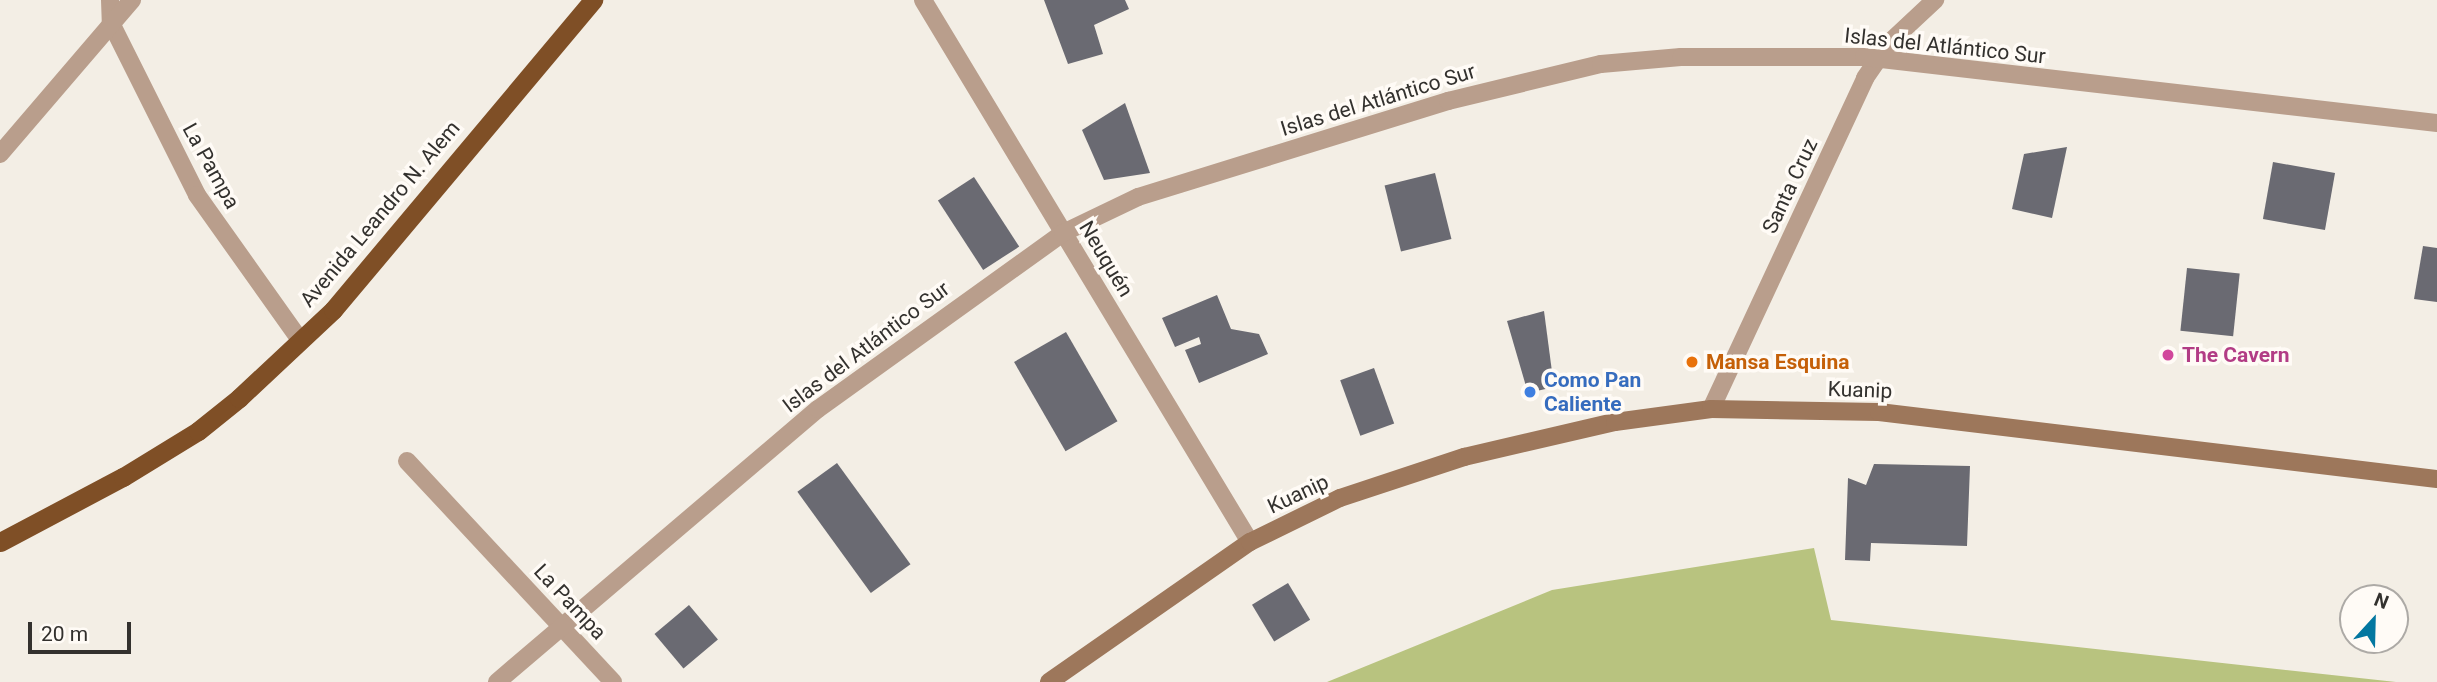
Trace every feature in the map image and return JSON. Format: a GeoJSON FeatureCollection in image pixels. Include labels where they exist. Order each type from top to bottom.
{"type":"FeatureCollection","features":[{"type":"Feature","properties":{"kind":"highway","name":"Avenida Leandro N. Alem"},"geometry":{"type":"LineString","coordinates":[[0,542],[123,477],[198,431],[300,340],[371,266],[593,0]]}},
{"type":"Feature","properties":{"kind":"main road","name":"Kuanip"},"geometry":{"type":"LineString","coordinates":[[1049,682],[1250,542],[1340,498],[1464,457],[1615,422],[1711,409],[1879,412],[2437,479]]}},
{"type":"Feature","properties":{"kind":"street","name":"La Pampa"},"geometry":{"type":"LineString","coordinates":[[110,0],[111,23],[197,195],[300,340]]}},
{"type":"Feature","properties":{"kind":"street"},"geometry":{"type":"LineString","coordinates":[[0,154],[132,0]]}},
{"type":"Feature","properties":{"kind":"street","name":"Neuquén"},"geometry":{"type":"LineString","coordinates":[[923,0],[1250,542]]}},
{"type":"Feature","properties":{"kind":"street","name":"Santa Cruz"},"geometry":{"type":"LineString","coordinates":[[1711,409],[1878,59],[1935,0]]}},
{"type":"Feature","properties":{"kind":"street","name":"Islas del Atlántico Sur"},"geometry":{"type":"LineString","coordinates":[[497,682],[818,409],[1063,233],[1138,197],[1448,101],[1601,64],[1681,57],[1878,59],[2437,123]]}},
{"type":"Feature","properties":{"kind":"street","name":"La Pampa"},"geometry":{"type":"LineString","coordinates":[[407,461],[613,682]]}},
{"type":"Feature","properties":{"kind":"green space"},"geometry":{"type":"Polygon","coordinates":[[[1814,548],[1831,620],[2396,682],[1327,682],[1552,590],[1814,548]]]}},
{"type":"Feature","properties":{"kind":"building"},"geometry":{"type":"Polygon","coordinates":[[[1044,0],[1125,0],[1129,9],[1094,25],[1103,54],[1068,64],[1044,0]]]}},
{"type":"Feature","properties":{"kind":"building"},"geometry":{"type":"Polygon","coordinates":[[[1125,103],[1150,173],[1104,180],[1082,130],[1125,103]]]}},
{"type":"Feature","properties":{"kind":"building"},"geometry":{"type":"Polygon","coordinates":[[[2067,147],[2052,218],[2012,209],[2024,154],[2067,147]]]}},
{"type":"Feature","properties":{"kind":"building"},"geometry":{"type":"Polygon","coordinates":[[[2273,162],[2335,173],[2325,230],[2263,219],[2273,162]]]}},
{"type":"Feature","properties":{"kind":"building"},"geometry":{"type":"Polygon","coordinates":[[[1435,173],[1451,239],[1401,252],[1385,186],[1435,173]]]}},
{"type":"Feature","properties":{"kind":"building"},"geometry":{"type":"Polygon","coordinates":[[[974,177],[1019,247],[983,270],[938,200],[974,177]]]}},
{"type":"Feature","properties":{"kind":"building"},"geometry":{"type":"Polygon","coordinates":[[[2423,246],[2437,248],[2437,302],[2414,299],[2423,246]]]}},
{"type":"Feature","properties":{"kind":"building"},"geometry":{"type":"Polygon","coordinates":[[[2187,268],[2240,274],[2233,336],[2180,331],[2187,268]]]}},
{"type":"Feature","properties":{"kind":"building"},"geometry":{"type":"Polygon","coordinates":[[[1217,295],[1231,329],[1259,334],[1268,354],[1199,383],[1185,350],[1201,344],[1199,337],[1175,347],[1162,318],[1217,295]]]}},
{"type":"Feature","properties":{"kind":"building"},"geometry":{"type":"Polygon","coordinates":[[[1544,311],[1554,387],[1528,393],[1507,321],[1544,311]]]}},
{"type":"Feature","properties":{"kind":"building"},"geometry":{"type":"Polygon","coordinates":[[[1066,332],[1118,421],[1066,451],[1014,362],[1066,332]]]}},
{"type":"Feature","properties":{"kind":"building"},"geometry":{"type":"Polygon","coordinates":[[[1374,368],[1394,423],[1360,436],[1340,380],[1374,368]]]}},
{"type":"Feature","properties":{"kind":"building"},"geometry":{"type":"Polygon","coordinates":[[[837,463],[910,564],[871,593],[797,492],[837,463]]]}},
{"type":"Feature","properties":{"kind":"building"},"geometry":{"type":"Polygon","coordinates":[[[1874,464],[1970,466],[1967,546],[1871,543],[1870,561],[1845,560],[1848,478],[1866,485],[1874,464]]]}},
{"type":"Feature","properties":{"kind":"building"},"geometry":{"type":"Polygon","coordinates":[[[1288,583],[1310,620],[1274,641],[1252,605],[1288,583]]]}},
{"type":"Feature","properties":{"kind":"building"},"geometry":{"type":"Polygon","coordinates":[[[689,605],[718,639],[683,668],[655,634],[689,605]]]}},
{"type":"Feature","properties":{"kind":"place","name":"The Cavern"},"geometry":{"type":"Point","coordinates":[2168,355]}},
{"type":"Feature","properties":{"kind":"place","name":"Mansa Esquina"},"geometry":{"type":"Point","coordinates":[1692,362]}},
{"type":"Feature","properties":{"kind":"place","name":"Como Pan Caliente"},"geometry":{"type":"Point","coordinates":[1530,392]}}]}
